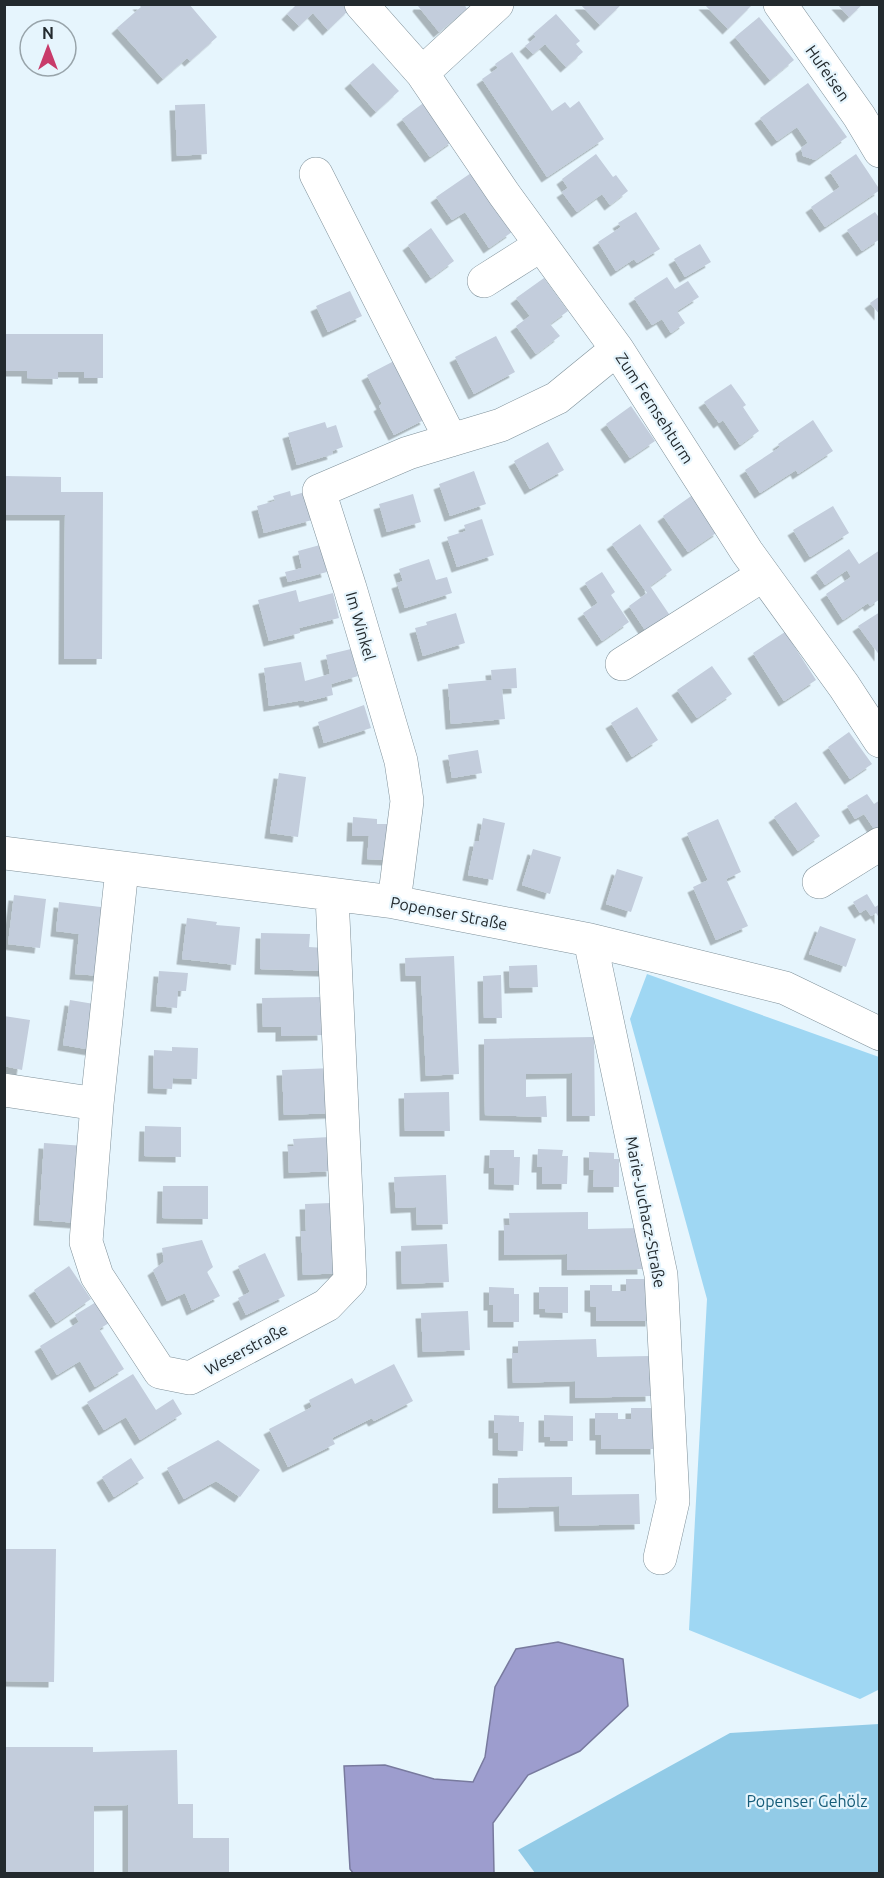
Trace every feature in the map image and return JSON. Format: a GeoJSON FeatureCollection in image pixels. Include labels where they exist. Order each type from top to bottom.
{"type":"FeatureCollection","features":[{"type":"Feature","properties":{"kind":"street","name":"Zum Fernsehturm"},"geometry":{"type":"LineString","coordinates":[[361,4],[422,72],[504,194],[617,350],[763,574],[844,686],[879,741]]}},
{"type":"Feature","properties":{"kind":"street"},"geometry":{"type":"LineString","coordinates":[[422,72],[498,4]]}},
{"type":"Feature","properties":{"kind":"street","name":"Hufeisen"},"geometry":{"type":"LineString","coordinates":[[780,4],[878,143]]}},
{"type":"Feature","properties":{"kind":"street"},"geometry":{"type":"LineString","coordinates":[[316,174],[451,440]]}},
{"type":"Feature","properties":{"kind":"street"},"geometry":{"type":"LineString","coordinates":[[484,280],[541,245]]}},
{"type":"Feature","properties":{"kind":"street","name":"Im Winkel"},"geometry":{"type":"LineString","coordinates":[[394,902],[407,801],[401,761],[319,491],[408,453],[501,425],[557,398],[617,350]]}},
{"type":"Feature","properties":{"kind":"street"},"geometry":{"type":"LineString","coordinates":[[621,664],[763,574]]}},
{"type":"Feature","properties":{"kind":"street"},"geometry":{"type":"LineString","coordinates":[[819,882],[879,844]]}},
{"type":"Feature","properties":{"kind":"street","name":"Popenser Straße"},"geometry":{"type":"LineString","coordinates":[[4,853],[394,902],[590,940],[785,988],[879,1034]]}},
{"type":"Feature","properties":{"kind":"street","name":"Weserstraße"},"geometry":{"type":"LineString","coordinates":[[122,868],[97,1104],[86,1242],[97,1276],[160,1372],[190,1378],[327,1305],[350,1281],[332,896]]}},
{"type":"Feature","properties":{"kind":"street","name":"Marie-Juchacz-Straße"},"geometry":{"type":"LineString","coordinates":[[590,940],[661,1275],[673,1501],[660,1558]]}},
{"type":"Feature","properties":{"kind":"street"},"geometry":{"type":"LineString","coordinates":[[4,1090],[97,1104]]}},
{"type":"Feature","properties":{"kind":"shaded area"},"geometry":{"type":"Polygon","coordinates":[[[647,974],[879,1057],[880,1689],[860,1699],[689,1630],[707,1299],[630,1019],[647,974]]]}},
{"type":"Feature","properties":{"kind":"shaded area"},"geometry":{"type":"Polygon","coordinates":[[[558,1642],[623,1659],[628,1706],[580,1751],[528,1775],[493,1823],[494,1873],[353,1873],[350,1869],[344,1766],[385,1765],[434,1779],[473,1782],[485,1757],[495,1687],[516,1649],[558,1642]]]}},
{"type":"Feature","properties":{"kind":"green space","name":"Popenser Gehölz"},"geometry":{"type":"Polygon","coordinates":[[[879,1724],[879,1873],[535,1873],[518,1850],[730,1733],[879,1724]]]}},
{"type":"Feature","properties":{"kind":"building"},"geometry":{"type":"Polygon","coordinates":[[[138,4],[189,4],[217,37],[190,61],[187,58],[163,79],[117,28],[141,7],[138,4]]]}},
{"type":"Feature","properties":{"kind":"building"},"geometry":{"type":"Polygon","coordinates":[[[297,4],[346,4],[350,9],[328,30],[313,13],[299,26],[287,14],[297,4]]]}},
{"type":"Feature","properties":{"kind":"building"},"geometry":{"type":"Polygon","coordinates":[[[419,4],[464,4],[467,9],[439,32],[418,6],[419,4]]]}},
{"type":"Feature","properties":{"kind":"building"},"geometry":{"type":"Polygon","coordinates":[[[580,4],[622,4],[600,25],[580,4]]]}},
{"type":"Feature","properties":{"kind":"building"},"geometry":{"type":"Polygon","coordinates":[[[704,4],[753,4],[728,29],[704,4]]]}},
{"type":"Feature","properties":{"kind":"building"},"geometry":{"type":"Polygon","coordinates":[[[837,4],[863,4],[849,17],[837,4]]]}},
{"type":"Feature","properties":{"kind":"building"},"geometry":{"type":"Polygon","coordinates":[[[556,14],[580,41],[576,44],[583,52],[566,67],[545,44],[533,54],[525,46],[536,37],[533,34],[556,14]]]}},
{"type":"Feature","properties":{"kind":"building"},"geometry":{"type":"Polygon","coordinates":[[[759,17],[794,60],[770,80],[735,37],[759,17]]]}},
{"type":"Feature","properties":{"kind":"building"},"geometry":{"type":"Polygon","coordinates":[[[512,52],[552,111],[565,102],[570,108],[579,101],[604,139],[547,177],[482,79],[498,68],[495,64],[512,52]]]}},
{"type":"Feature","properties":{"kind":"building"},"geometry":{"type":"Polygon","coordinates":[[[373,63],[399,91],[376,112],[350,83],[373,63]]]}},
{"type":"Feature","properties":{"kind":"building"},"geometry":{"type":"Polygon","coordinates":[[[808,83],[847,137],[815,160],[803,156],[801,148],[808,143],[797,127],[777,141],[760,118],[808,83]]]}},
{"type":"Feature","properties":{"kind":"building"},"geometry":{"type":"Polygon","coordinates":[[[426,101],[454,140],[430,157],[402,119],[426,101]]]}},
{"type":"Feature","properties":{"kind":"building"},"geometry":{"type":"Polygon","coordinates":[[[205,104],[207,154],[177,156],[175,105],[205,104]]]}},
{"type":"Feature","properties":{"kind":"building"},"geometry":{"type":"Polygon","coordinates":[[[596,154],[613,177],[616,175],[628,191],[610,205],[602,194],[577,212],[562,192],[568,188],[562,179],[596,154]]]}},
{"type":"Feature","properties":{"kind":"building"},"geometry":{"type":"Polygon","coordinates":[[[856,154],[880,190],[825,227],[811,207],[840,187],[830,172],[856,154]]]}},
{"type":"Feature","properties":{"kind":"building"},"geometry":{"type":"Polygon","coordinates":[[[471,173],[512,232],[489,248],[465,212],[452,220],[436,197],[471,173]]]}},
{"type":"Feature","properties":{"kind":"building"},"geometry":{"type":"Polygon","coordinates":[[[636,212],[660,249],[637,263],[634,259],[616,271],[598,242],[621,227],[618,223],[636,212]]]}},
{"type":"Feature","properties":{"kind":"building"},"geometry":{"type":"Polygon","coordinates":[[[875,212],[880,219],[880,239],[862,251],[847,230],[875,212]]]}},
{"type":"Feature","properties":{"kind":"building"},"geometry":{"type":"Polygon","coordinates":[[[431,228],[454,261],[431,278],[408,245],[431,228]]]}},
{"type":"Feature","properties":{"kind":"building"},"geometry":{"type":"Polygon","coordinates":[[[700,244],[711,262],[685,277],[674,259],[700,244]]]}},
{"type":"Feature","properties":{"kind":"building"},"geometry":{"type":"Polygon","coordinates":[[[667,277],[675,289],[688,281],[699,297],[677,311],[685,323],[671,333],[662,319],[652,325],[634,298],[667,277]]]}},
{"type":"Feature","properties":{"kind":"building"},"geometry":{"type":"Polygon","coordinates":[[[544,278],[568,311],[550,324],[560,336],[536,354],[516,326],[530,316],[516,298],[544,278]]]}},
{"type":"Feature","properties":{"kind":"building"},"geometry":{"type":"Polygon","coordinates":[[[350,291],[362,316],[328,332],[316,306],[350,291]]]}},
{"type":"Feature","properties":{"kind":"building"},"geometry":{"type":"Polygon","coordinates":[[[880,296],[880,315],[870,303],[880,296]]]}},
{"type":"Feature","properties":{"kind":"building"},"geometry":{"type":"Polygon","coordinates":[[[4,334],[103,334],[103,378],[84,378],[84,372],[58,372],[58,379],[27,378],[27,371],[4,371],[4,334]]]}},
{"type":"Feature","properties":{"kind":"building"},"geometry":{"type":"Polygon","coordinates":[[[496,336],[515,372],[474,394],[455,357],[496,336]]]}},
{"type":"Feature","properties":{"kind":"building"},"geometry":{"type":"Polygon","coordinates":[[[394,361],[426,419],[394,435],[367,375],[394,361]]]}},
{"type":"Feature","properties":{"kind":"building"},"geometry":{"type":"Polygon","coordinates":[[[731,384],[746,405],[743,407],[759,431],[740,445],[723,420],[719,423],[704,402],[731,384]]]}},
{"type":"Feature","properties":{"kind":"building"},"geometry":{"type":"Polygon","coordinates":[[[631,406],[655,441],[630,458],[606,424],[631,406]]]}},
{"type":"Feature","properties":{"kind":"building"},"geometry":{"type":"Polygon","coordinates":[[[813,420],[833,451],[798,474],[796,470],[760,493],[745,470],[780,447],[778,444],[813,420]]]}},
{"type":"Feature","properties":{"kind":"building"},"geometry":{"type":"Polygon","coordinates":[[[325,422],[327,428],[336,425],[343,447],[332,451],[333,454],[297,465],[288,433],[325,422]]]}},
{"type":"Feature","properties":{"kind":"building"},"geometry":{"type":"Polygon","coordinates":[[[548,442],[564,470],[530,489],[514,461],[548,442]]]}},
{"type":"Feature","properties":{"kind":"building"},"geometry":{"type":"Polygon","coordinates":[[[474,471],[486,504],[450,516],[439,484],[474,471]]]}},
{"type":"Feature","properties":{"kind":"building"},"geometry":{"type":"Polygon","coordinates":[[[4,476],[61,477],[61,492],[103,492],[102,659],[64,659],[65,515],[4,515],[4,476]]]}},
{"type":"Feature","properties":{"kind":"building"},"geometry":{"type":"Polygon","coordinates":[[[290,491],[291,496],[305,492],[312,520],[264,533],[257,506],[275,501],[273,496],[290,491]]]}},
{"type":"Feature","properties":{"kind":"building"},"geometry":{"type":"Polygon","coordinates":[[[413,494],[421,522],[387,532],[379,504],[413,494]]]}},
{"type":"Feature","properties":{"kind":"building"},"geometry":{"type":"Polygon","coordinates":[[[694,494],[719,531],[688,552],[663,516],[694,494]]]}},
{"type":"Feature","properties":{"kind":"building"},"geometry":{"type":"Polygon","coordinates":[[[833,506],[849,533],[810,557],[793,530],[833,506]]]}},
{"type":"Feature","properties":{"kind":"building"},"geometry":{"type":"Polygon","coordinates":[[[482,519],[494,555],[457,567],[447,537],[466,531],[464,525],[482,519]]]}},
{"type":"Feature","properties":{"kind":"building"},"geometry":{"type":"Polygon","coordinates":[[[640,524],[672,570],[650,586],[669,614],[645,630],[629,606],[647,593],[612,544],[640,524]]]}},
{"type":"Feature","properties":{"kind":"building"},"geometry":{"type":"Polygon","coordinates":[[[320,545],[327,572],[288,582],[285,572],[302,568],[298,551],[320,545]]]}},
{"type":"Feature","properties":{"kind":"building"},"geometry":{"type":"Polygon","coordinates":[[[849,549],[859,564],[880,550],[880,599],[870,606],[868,603],[843,620],[826,594],[851,577],[847,570],[825,585],[816,572],[849,549]]]}},
{"type":"Feature","properties":{"kind":"building"},"geometry":{"type":"Polygon","coordinates":[[[429,559],[436,580],[447,577],[452,593],[405,608],[397,583],[403,581],[399,569],[429,559]]]}},
{"type":"Feature","properties":{"kind":"building"},"geometry":{"type":"Polygon","coordinates":[[[602,572],[615,592],[611,595],[629,622],[602,641],[583,613],[598,603],[585,583],[602,572]]]}},
{"type":"Feature","properties":{"kind":"building"},"geometry":{"type":"Polygon","coordinates":[[[296,590],[299,602],[333,593],[339,618],[299,628],[300,633],[269,641],[258,600],[296,590]]]}},
{"type":"Feature","properties":{"kind":"building"},"geometry":{"type":"Polygon","coordinates":[[[880,612],[880,656],[858,626],[880,612]]]}},
{"type":"Feature","properties":{"kind":"building"},"geometry":{"type":"Polygon","coordinates":[[[456,613],[465,643],[423,656],[415,628],[427,625],[426,622],[456,613]]]}},
{"type":"Feature","properties":{"kind":"building"},"geometry":{"type":"Polygon","coordinates":[[[785,632],[816,680],[784,701],[753,653],[785,632]]]}},
{"type":"Feature","properties":{"kind":"building"},"geometry":{"type":"Polygon","coordinates":[[[351,649],[358,676],[331,684],[333,695],[305,702],[304,700],[269,706],[264,668],[301,662],[305,681],[330,674],[326,655],[351,649]]]}},
{"type":"Feature","properties":{"kind":"building"},"geometry":{"type":"Polygon","coordinates":[[[712,666],[732,694],[697,718],[677,690],[712,666]]]}},
{"type":"Feature","properties":{"kind":"building"},"geometry":{"type":"Polygon","coordinates":[[[516,668],[517,688],[502,689],[505,719],[451,724],[448,684],[492,680],[491,670],[516,668]]]}},
{"type":"Feature","properties":{"kind":"building"},"geometry":{"type":"Polygon","coordinates":[[[364,705],[371,728],[324,743],[318,722],[364,705]]]}},
{"type":"Feature","properties":{"kind":"building"},"geometry":{"type":"Polygon","coordinates":[[[637,707],[658,740],[632,757],[611,723],[637,707]]]}},
{"type":"Feature","properties":{"kind":"building"},"geometry":{"type":"Polygon","coordinates":[[[849,732],[872,764],[850,779],[828,747],[849,732]]]}},
{"type":"Feature","properties":{"kind":"building"},"geometry":{"type":"Polygon","coordinates":[[[478,750],[482,773],[452,778],[448,755],[478,750]]]}},
{"type":"Feature","properties":{"kind":"building"},"geometry":{"type":"Polygon","coordinates":[[[279,773],[306,777],[298,837],[270,833],[279,773]]]}},
{"type":"Feature","properties":{"kind":"building"},"geometry":{"type":"Polygon","coordinates":[[[867,794],[874,804],[880,800],[880,838],[864,814],[855,819],[847,806],[867,794]]]}},
{"type":"Feature","properties":{"kind":"building"},"geometry":{"type":"Polygon","coordinates":[[[796,802],[820,836],[798,851],[774,817],[796,802]]]}},
{"type":"Feature","properties":{"kind":"building"},"geometry":{"type":"Polygon","coordinates":[[[353,817],[377,819],[377,824],[391,824],[389,860],[367,859],[369,836],[352,836],[353,817]]]}},
{"type":"Feature","properties":{"kind":"building"},"geometry":{"type":"Polygon","coordinates":[[[483,818],[505,823],[493,880],[468,875],[475,841],[479,841],[483,818]]]}},
{"type":"Feature","properties":{"kind":"building"},"geometry":{"type":"Polygon","coordinates":[[[718,819],[741,872],[726,879],[748,926],[716,940],[693,887],[708,880],[687,833],[718,819]]]}},
{"type":"Feature","properties":{"kind":"building"},"geometry":{"type":"Polygon","coordinates":[[[533,849],[561,857],[550,894],[522,885],[533,849]]]}},
{"type":"Feature","properties":{"kind":"building"},"geometry":{"type":"Polygon","coordinates":[[[617,869],[643,877],[631,912],[606,904],[617,869]]]}},
{"type":"Feature","properties":{"kind":"building"},"geometry":{"type":"Polygon","coordinates":[[[867,894],[875,907],[880,904],[880,919],[876,913],[871,916],[866,909],[860,913],[853,902],[867,894]]]}},
{"type":"Feature","properties":{"kind":"building"},"geometry":{"type":"Polygon","coordinates":[[[14,895],[46,899],[40,948],[8,944],[14,895]]]}},
{"type":"Feature","properties":{"kind":"building"},"geometry":{"type":"Polygon","coordinates":[[[59,902],[109,908],[102,976],[75,974],[79,934],[56,931],[59,902]]]}},
{"type":"Feature","properties":{"kind":"building"},"geometry":{"type":"Polygon","coordinates":[[[187,918],[217,922],[216,925],[240,927],[236,965],[182,959],[187,918]]]}},
{"type":"Feature","properties":{"kind":"building"},"geometry":{"type":"Polygon","coordinates":[[[820,926],[856,939],[846,967],[809,954],[820,926]]]}},
{"type":"Feature","properties":{"kind":"building"},"geometry":{"type":"Polygon","coordinates":[[[261,933],[310,934],[309,947],[325,948],[325,971],[260,969],[261,933]]]}},
{"type":"Feature","properties":{"kind":"building"},"geometry":{"type":"Polygon","coordinates":[[[454,956],[459,1074],[426,1076],[421,976],[406,976],[405,958],[454,956]]]}},
{"type":"Feature","properties":{"kind":"building"},"geometry":{"type":"Polygon","coordinates":[[[537,965],[538,987],[510,988],[509,966],[537,965]]]}},
{"type":"Feature","properties":{"kind":"building"},"geometry":{"type":"Polygon","coordinates":[[[159,971],[188,973],[186,991],[178,991],[177,1008],[156,1006],[159,971]]]}},
{"type":"Feature","properties":{"kind":"building"},"geometry":{"type":"Polygon","coordinates":[[[501,975],[502,1018],[484,1018],[483,976],[501,975]]]}},
{"type":"Feature","properties":{"kind":"building"},"geometry":{"type":"Polygon","coordinates":[[[322,997],[323,1035],[281,1036],[281,1027],[263,1027],[262,998],[322,997]]]}},
{"type":"Feature","properties":{"kind":"building"},"geometry":{"type":"Polygon","coordinates":[[[70,1000],[100,1005],[92,1050],[63,1045],[70,1000]]]}},
{"type":"Feature","properties":{"kind":"building"},"geometry":{"type":"Polygon","coordinates":[[[4,1016],[30,1020],[22,1070],[4,1066],[4,1016]]]}},
{"type":"Feature","properties":{"kind":"building"},"geometry":{"type":"Polygon","coordinates":[[[594,1037],[595,1116],[572,1116],[572,1073],[526,1074],[526,1097],[546,1096],[547,1117],[485,1115],[484,1039],[594,1037]]]}},
{"type":"Feature","properties":{"kind":"building"},"geometry":{"type":"Polygon","coordinates":[[[172,1047],[198,1048],[197,1079],[173,1078],[172,1089],[153,1088],[154,1050],[172,1051],[172,1047]]]}},
{"type":"Feature","properties":{"kind":"building"},"geometry":{"type":"Polygon","coordinates":[[[333,1068],[334,1113],[284,1115],[282,1070],[333,1068]]]}},
{"type":"Feature","properties":{"kind":"building"},"geometry":{"type":"Polygon","coordinates":[[[449,1092],[450,1131],[405,1131],[404,1093],[449,1092]]]}},
{"type":"Feature","properties":{"kind":"building"},"geometry":{"type":"Polygon","coordinates":[[[145,1126],[181,1127],[181,1157],[144,1156],[145,1126]]]}},
{"type":"Feature","properties":{"kind":"building"},"geometry":{"type":"Polygon","coordinates":[[[330,1137],[332,1171],[289,1173],[288,1146],[294,1146],[293,1139],[330,1137]]]}},
{"type":"Feature","properties":{"kind":"building"},"geometry":{"type":"Polygon","coordinates":[[[44,1143],[84,1146],[78,1223],[39,1220],[44,1143]]]}},
{"type":"Feature","properties":{"kind":"building"},"geometry":{"type":"Polygon","coordinates":[[[538,1149],[563,1150],[562,1156],[568,1156],[567,1184],[542,1184],[542,1167],[537,1167],[538,1149]]]}},
{"type":"Feature","properties":{"kind":"building"},"geometry":{"type":"Polygon","coordinates":[[[490,1150],[514,1150],[514,1157],[520,1157],[519,1185],[494,1184],[494,1168],[489,1168],[490,1150]]]}},
{"type":"Feature","properties":{"kind":"building"},"geometry":{"type":"Polygon","coordinates":[[[589,1152],[614,1153],[614,1159],[619,1159],[619,1187],[593,1187],[594,1170],[589,1170],[589,1152]]]}},
{"type":"Feature","properties":{"kind":"building"},"geometry":{"type":"Polygon","coordinates":[[[446,1175],[448,1224],[417,1225],[416,1207],[396,1208],[394,1177],[446,1175]]]}},
{"type":"Feature","properties":{"kind":"building"},"geometry":{"type":"Polygon","coordinates":[[[163,1186],[208,1186],[208,1219],[162,1218],[163,1186]]]}},
{"type":"Feature","properties":{"kind":"building"},"geometry":{"type":"Polygon","coordinates":[[[331,1203],[340,1273],[303,1275],[301,1231],[306,1231],[305,1204],[331,1203]]]}},
{"type":"Feature","properties":{"kind":"building"},"geometry":{"type":"Polygon","coordinates":[[[588,1212],[588,1229],[642,1228],[643,1269],[567,1270],[567,1254],[504,1255],[504,1225],[510,1225],[509,1213],[588,1212]]]}},
{"type":"Feature","properties":{"kind":"building"},"geometry":{"type":"Polygon","coordinates":[[[202,1240],[213,1267],[207,1272],[220,1296],[192,1310],[185,1293],[167,1301],[153,1270],[164,1262],[162,1248],[202,1240]]]}},
{"type":"Feature","properties":{"kind":"building"},"geometry":{"type":"Polygon","coordinates":[[[447,1244],[449,1282],[402,1284],[401,1246],[447,1244]]]}},
{"type":"Feature","properties":{"kind":"building"},"geometry":{"type":"Polygon","coordinates":[[[265,1253],[285,1296],[246,1315],[238,1298],[250,1292],[238,1266],[265,1253]]]}},
{"type":"Feature","properties":{"kind":"building"},"geometry":{"type":"Polygon","coordinates":[[[69,1266],[91,1299],[56,1323],[34,1290],[69,1266]]]}},
{"type":"Feature","properties":{"kind":"building"},"geometry":{"type":"Polygon","coordinates":[[[626,1279],[651,1279],[651,1321],[596,1321],[596,1307],[590,1306],[590,1285],[612,1285],[612,1291],[626,1291],[626,1279]]]}},
{"type":"Feature","properties":{"kind":"building"},"geometry":{"type":"Polygon","coordinates":[[[489,1287],[514,1288],[514,1294],[519,1294],[519,1322],[493,1322],[493,1305],[489,1305],[489,1287]]]}},
{"type":"Feature","properties":{"kind":"building"},"geometry":{"type":"Polygon","coordinates":[[[539,1287],[568,1287],[568,1313],[545,1312],[545,1309],[539,1309],[539,1287]]]}},
{"type":"Feature","properties":{"kind":"building"},"geometry":{"type":"Polygon","coordinates":[[[96,1302],[109,1323],[99,1329],[124,1369],[95,1387],[80,1361],[57,1375],[40,1346],[79,1322],[75,1315],[96,1302]]]}},
{"type":"Feature","properties":{"kind":"building"},"geometry":{"type":"Polygon","coordinates":[[[468,1311],[470,1350],[423,1352],[421,1313],[468,1311]]]}},
{"type":"Feature","properties":{"kind":"building"},"geometry":{"type":"Polygon","coordinates":[[[596,1339],[597,1357],[650,1356],[651,1396],[575,1398],[575,1381],[513,1383],[512,1353],[518,1353],[518,1341],[596,1339]]]}},
{"type":"Feature","properties":{"kind":"building"},"geometry":{"type":"Polygon","coordinates":[[[394,1364],[413,1401],[374,1421],[372,1418],[332,1438],[335,1444],[288,1467],[269,1429],[312,1407],[309,1400],[352,1378],[355,1384],[394,1364]]]}},
{"type":"Feature","properties":{"kind":"building"},"geometry":{"type":"Polygon","coordinates":[[[133,1374],[156,1410],[173,1399],[182,1414],[140,1440],[126,1417],[104,1430],[87,1402],[133,1374]]]}},
{"type":"Feature","properties":{"kind":"building"},"geometry":{"type":"Polygon","coordinates":[[[631,1408],[656,1408],[656,1449],[601,1449],[601,1435],[595,1435],[595,1413],[618,1413],[618,1419],[631,1419],[631,1408]]]}},
{"type":"Feature","properties":{"kind":"building"},"geometry":{"type":"Polygon","coordinates":[[[494,1415],[519,1416],[519,1422],[524,1422],[523,1451],[498,1450],[498,1433],[494,1433],[494,1415]]]}},
{"type":"Feature","properties":{"kind":"building"},"geometry":{"type":"Polygon","coordinates":[[[544,1415],[573,1416],[573,1441],[550,1441],[550,1437],[544,1437],[544,1415]]]}},
{"type":"Feature","properties":{"kind":"building"},"geometry":{"type":"Polygon","coordinates":[[[218,1440],[260,1470],[240,1497],[216,1481],[184,1499],[167,1468],[218,1440]]]}},
{"type":"Feature","properties":{"kind":"building"},"geometry":{"type":"Polygon","coordinates":[[[131,1458],[144,1478],[114,1497],[102,1477],[131,1458]]]}},
{"type":"Feature","properties":{"kind":"building"},"geometry":{"type":"Polygon","coordinates":[[[572,1477],[572,1495],[639,1494],[640,1524],[560,1526],[559,1506],[498,1508],[498,1478],[572,1477]]]}},
{"type":"Feature","properties":{"kind":"building"},"geometry":{"type":"Polygon","coordinates":[[[4,1549],[56,1549],[54,1682],[4,1681],[4,1549]]]}},
{"type":"Feature","properties":{"kind":"building"},"geometry":{"type":"Polygon","coordinates":[[[4,1747],[93,1747],[93,1752],[177,1750],[178,1804],[193,1804],[193,1838],[229,1838],[229,1874],[128,1874],[128,1805],[94,1806],[94,1874],[4,1874],[4,1747]]]}}]}
